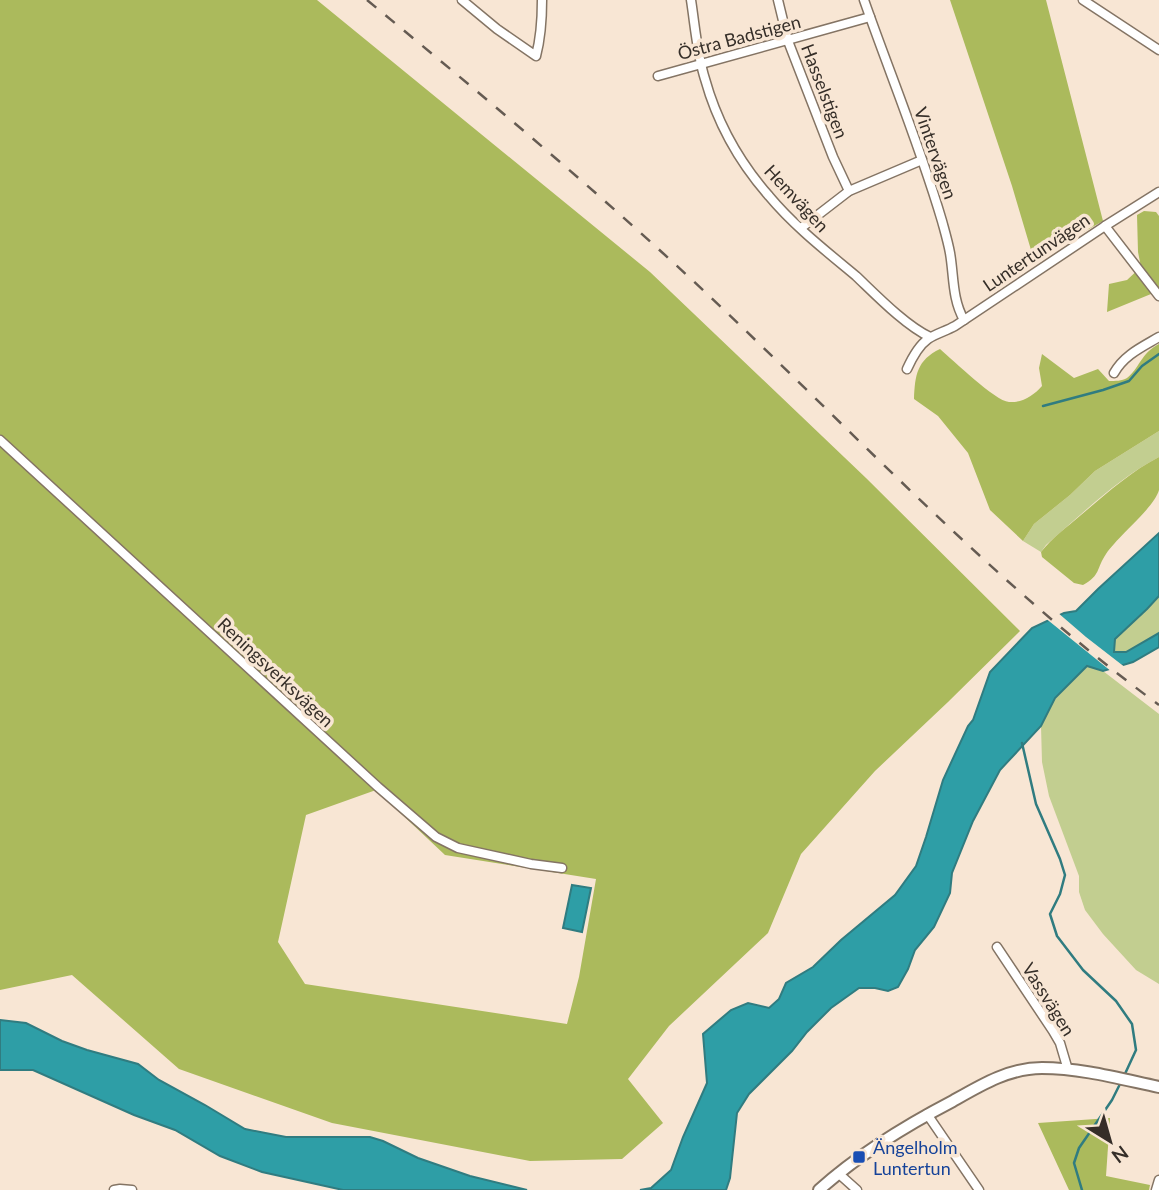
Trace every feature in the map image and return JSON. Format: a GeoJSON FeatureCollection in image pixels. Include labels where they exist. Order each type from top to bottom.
{"type":"FeatureCollection","features":[{"type":"Feature","properties":{"kind":"street"},"geometry":{"type":"LineString","coordinates":[[462,0],[536,56],[542,25],[542,0]]}},
{"type":"Feature","properties":{"kind":"street","name":"Hemvägen"},"geometry":{"type":"LineString","coordinates":[[691,0],[701,64],[711,98],[731,141],[754,177],[769,197],[801,228],[899,315],[930,337]]}},
{"type":"Feature","properties":{"kind":"street","name":"Hasselstigen"},"geometry":{"type":"LineString","coordinates":[[778,0],[788,41],[849,191]]}},
{"type":"Feature","properties":{"kind":"street","name":"Vintervägen"},"geometry":{"type":"LineString","coordinates":[[864,0],[943,223],[950,253],[954,295],[964,320]]}},
{"type":"Feature","properties":{"kind":"street"},"geometry":{"type":"LineString","coordinates":[[1083,0],[1159,50]]}},
{"type":"Feature","properties":{"kind":"street","name":"Östra Badstigen"},"geometry":{"type":"LineString","coordinates":[[657,76],[870,17]]}},
{"type":"Feature","properties":{"kind":"street"},"geometry":{"type":"LineString","coordinates":[[801,228],[849,191],[922,160]]}},
{"type":"Feature","properties":{"kind":"street","name":"Luntertunvägen"},"geometry":{"type":"LineString","coordinates":[[930,337],[943,333],[964,320],[1159,192]]}},
{"type":"Feature","properties":{"kind":"street"},"geometry":{"type":"LineString","coordinates":[[1105,226],[1159,296]]}},
{"type":"Feature","properties":{"kind":"street"},"geometry":{"type":"LineString","coordinates":[[907,369],[920,346],[930,337]]}},
{"type":"Feature","properties":{"kind":"street"},"geometry":{"type":"LineString","coordinates":[[1114,373],[1120,363],[1138,348],[1159,337]]}},
{"type":"Feature","properties":{"kind":"street","name":"Reningsverksvägen"},"geometry":{"type":"LineString","coordinates":[[0,440],[436,837],[458,848],[562,868]]}},
{"type":"Feature","properties":{"kind":"street","name":"Vassvägen"},"geometry":{"type":"LineString","coordinates":[[997,947],[1060,1043],[1068,1070]]}},
{"type":"Feature","properties":{"kind":"street"},"geometry":{"type":"LineString","coordinates":[[819,1190],[868,1150],[927,1114],[1006,1074],[1042,1068],[1068,1070],[1159,1087]]}},
{"type":"Feature","properties":{"kind":"street"},"geometry":{"type":"LineString","coordinates":[[927,1114],[979,1190]]}},
{"type":"Feature","properties":{"kind":"street"},"geometry":{"type":"LineString","coordinates":[[838,1173],[857,1190]]}},
{"type":"Feature","properties":{"kind":"street"},"geometry":{"type":"LineString","coordinates":[[1157,1190],[1159,1180]]}},
{"type":"Feature","properties":{"kind":"street"},"geometry":{"type":"LineString","coordinates":[[114,1190],[132,1190]]}},
{"type":"Feature","properties":{"kind":"green space"},"geometry":{"type":"Polygon","coordinates":[[[0,0],[317,0],[650,272],[866,478],[1020,631],[875,771],[801,854],[768,933],[669,1026],[628,1079],[663,1123],[622,1159],[530,1161],[332,1123],[179,1069],[72,975],[0,990],[0,0]],[[376,790],[306,815],[278,942],[305,984],[567,1024],[579,977],[596,879],[445,855],[376,790]]]}},
{"type":"Feature","properties":{"kind":"green space"},"geometry":{"type":"Polygon","coordinates":[[[950,0],[1046,0],[1103,221],[1034,260],[1012,186],[950,0]]]}},
{"type":"Feature","properties":{"kind":"green space"},"geometry":{"type":"Polygon","coordinates":[[[1144,211],[1156,212],[1159,216],[1159,295],[1151,294],[1107,312],[1109,284],[1127,280],[1141,267],[1137,215],[1144,211]]]}},
{"type":"Feature","properties":{"kind":"green space"},"geometry":{"type":"Polygon","coordinates":[[[1159,344],[1159,431],[1095,471],[1034,524],[1023,541],[990,510],[968,453],[938,416],[914,399],[915,383],[922,363],[940,349],[994,395],[1014,402],[1028,398],[1042,386],[1039,368],[1042,354],[1074,378],[1098,369],[1109,381],[1116,381],[1127,378],[1148,352],[1159,344]]]}},
{"type":"Feature","properties":{"kind":"green space"},"geometry":{"type":"Polygon","coordinates":[[[1159,431],[1159,457],[1100,498],[1041,552],[1023,541],[1034,524],[1095,471],[1159,431]]]}},
{"type":"Feature","properties":{"kind":"green space"},"geometry":{"type":"Polygon","coordinates":[[[1159,457],[1159,490],[1156,497],[1106,554],[1093,578],[1083,585],[1074,583],[1042,557],[1041,552],[1065,528],[1128,476],[1159,457]]]}},
{"type":"Feature","properties":{"kind":"green space"},"geometry":{"type":"Polygon","coordinates":[[[1159,596],[1159,633],[1126,652],[1114,652],[1115,639],[1159,596]]]}},
{"type":"Feature","properties":{"kind":"green space"},"geometry":{"type":"Polygon","coordinates":[[[1087,666],[1103,671],[1159,714],[1159,984],[1136,970],[1085,910],[1079,892],[1079,876],[1049,796],[1042,762],[1041,726],[1055,698],[1087,666]]]}},
{"type":"Feature","properties":{"kind":"green space"},"geometry":{"type":"Polygon","coordinates":[[[1110,1118],[1106,1176],[1150,1185],[1149,1190],[1069,1190],[1038,1123],[1110,1118]]]}},
{"type":"Feature","properties":{"kind":"water"},"geometry":{"type":"Polygon","coordinates":[[[1159,533],[1159,596],[1115,639],[1114,652],[1126,652],[1159,633],[1159,647],[1133,662],[1103,671],[1087,666],[1055,698],[1041,726],[1000,770],[973,821],[952,873],[950,893],[934,927],[915,950],[898,987],[888,991],[859,988],[831,1008],[749,1094],[737,1113],[730,1178],[726,1190],[640,1190],[651,1188],[671,1170],[707,1083],[703,1034],[731,1010],[748,1003],[769,1008],[779,999],[786,983],[813,967],[895,895],[916,866],[943,780],[973,720],[990,672],[1032,628],[1064,613],[1076,611],[1159,533]]]}},
{"type":"Feature","properties":{"kind":"water"},"geometry":{"type":"Polygon","coordinates":[[[572,885],[591,888],[582,932],[563,928],[572,885]]]}},
{"type":"Feature","properties":{"kind":"water"},"geometry":{"type":"Polygon","coordinates":[[[0,1020],[26,1023],[62,1041],[138,1064],[159,1080],[245,1129],[286,1137],[370,1137],[418,1158],[470,1176],[527,1190],[343,1190],[262,1172],[220,1156],[175,1130],[134,1115],[33,1070],[0,1070],[0,1020]]]}},
{"type":"Feature","properties":{"kind":"pier"},"geometry":{"type":"Polygon","coordinates":[[[1057,612],[1126,668],[1112,672],[1044,617],[1057,612]]]}},
{"type":"Feature","properties":{"kind":"waterway"},"geometry":{"type":"LineString","coordinates":[[1043,406],[1129,381],[1142,366],[1159,354]]}},
{"type":"Feature","properties":{"kind":"waterway"},"geometry":{"type":"LineString","coordinates":[[1022,743],[1036,804],[1065,875],[1060,894],[1050,914],[1057,936],[1083,970],[1116,1001],[1132,1024],[1136,1050],[1124,1076]]}},
{"type":"Feature","properties":{"kind":"waterway"},"geometry":{"type":"LineString","coordinates":[[1082,1190],[1074,1163],[1079,1148],[1121,1082]]}},
{"type":"Feature","properties":{"kind":"railway"},"geometry":{"type":"LineString","coordinates":[[367,0],[502,112],[635,228],[988,564],[1100,660],[1159,705]]}},
{"type":"Feature","properties":{"kind":"place","name":"Ängelholm Luntertun"},"geometry":{"type":"Point","coordinates":[859,1157]}}]}
